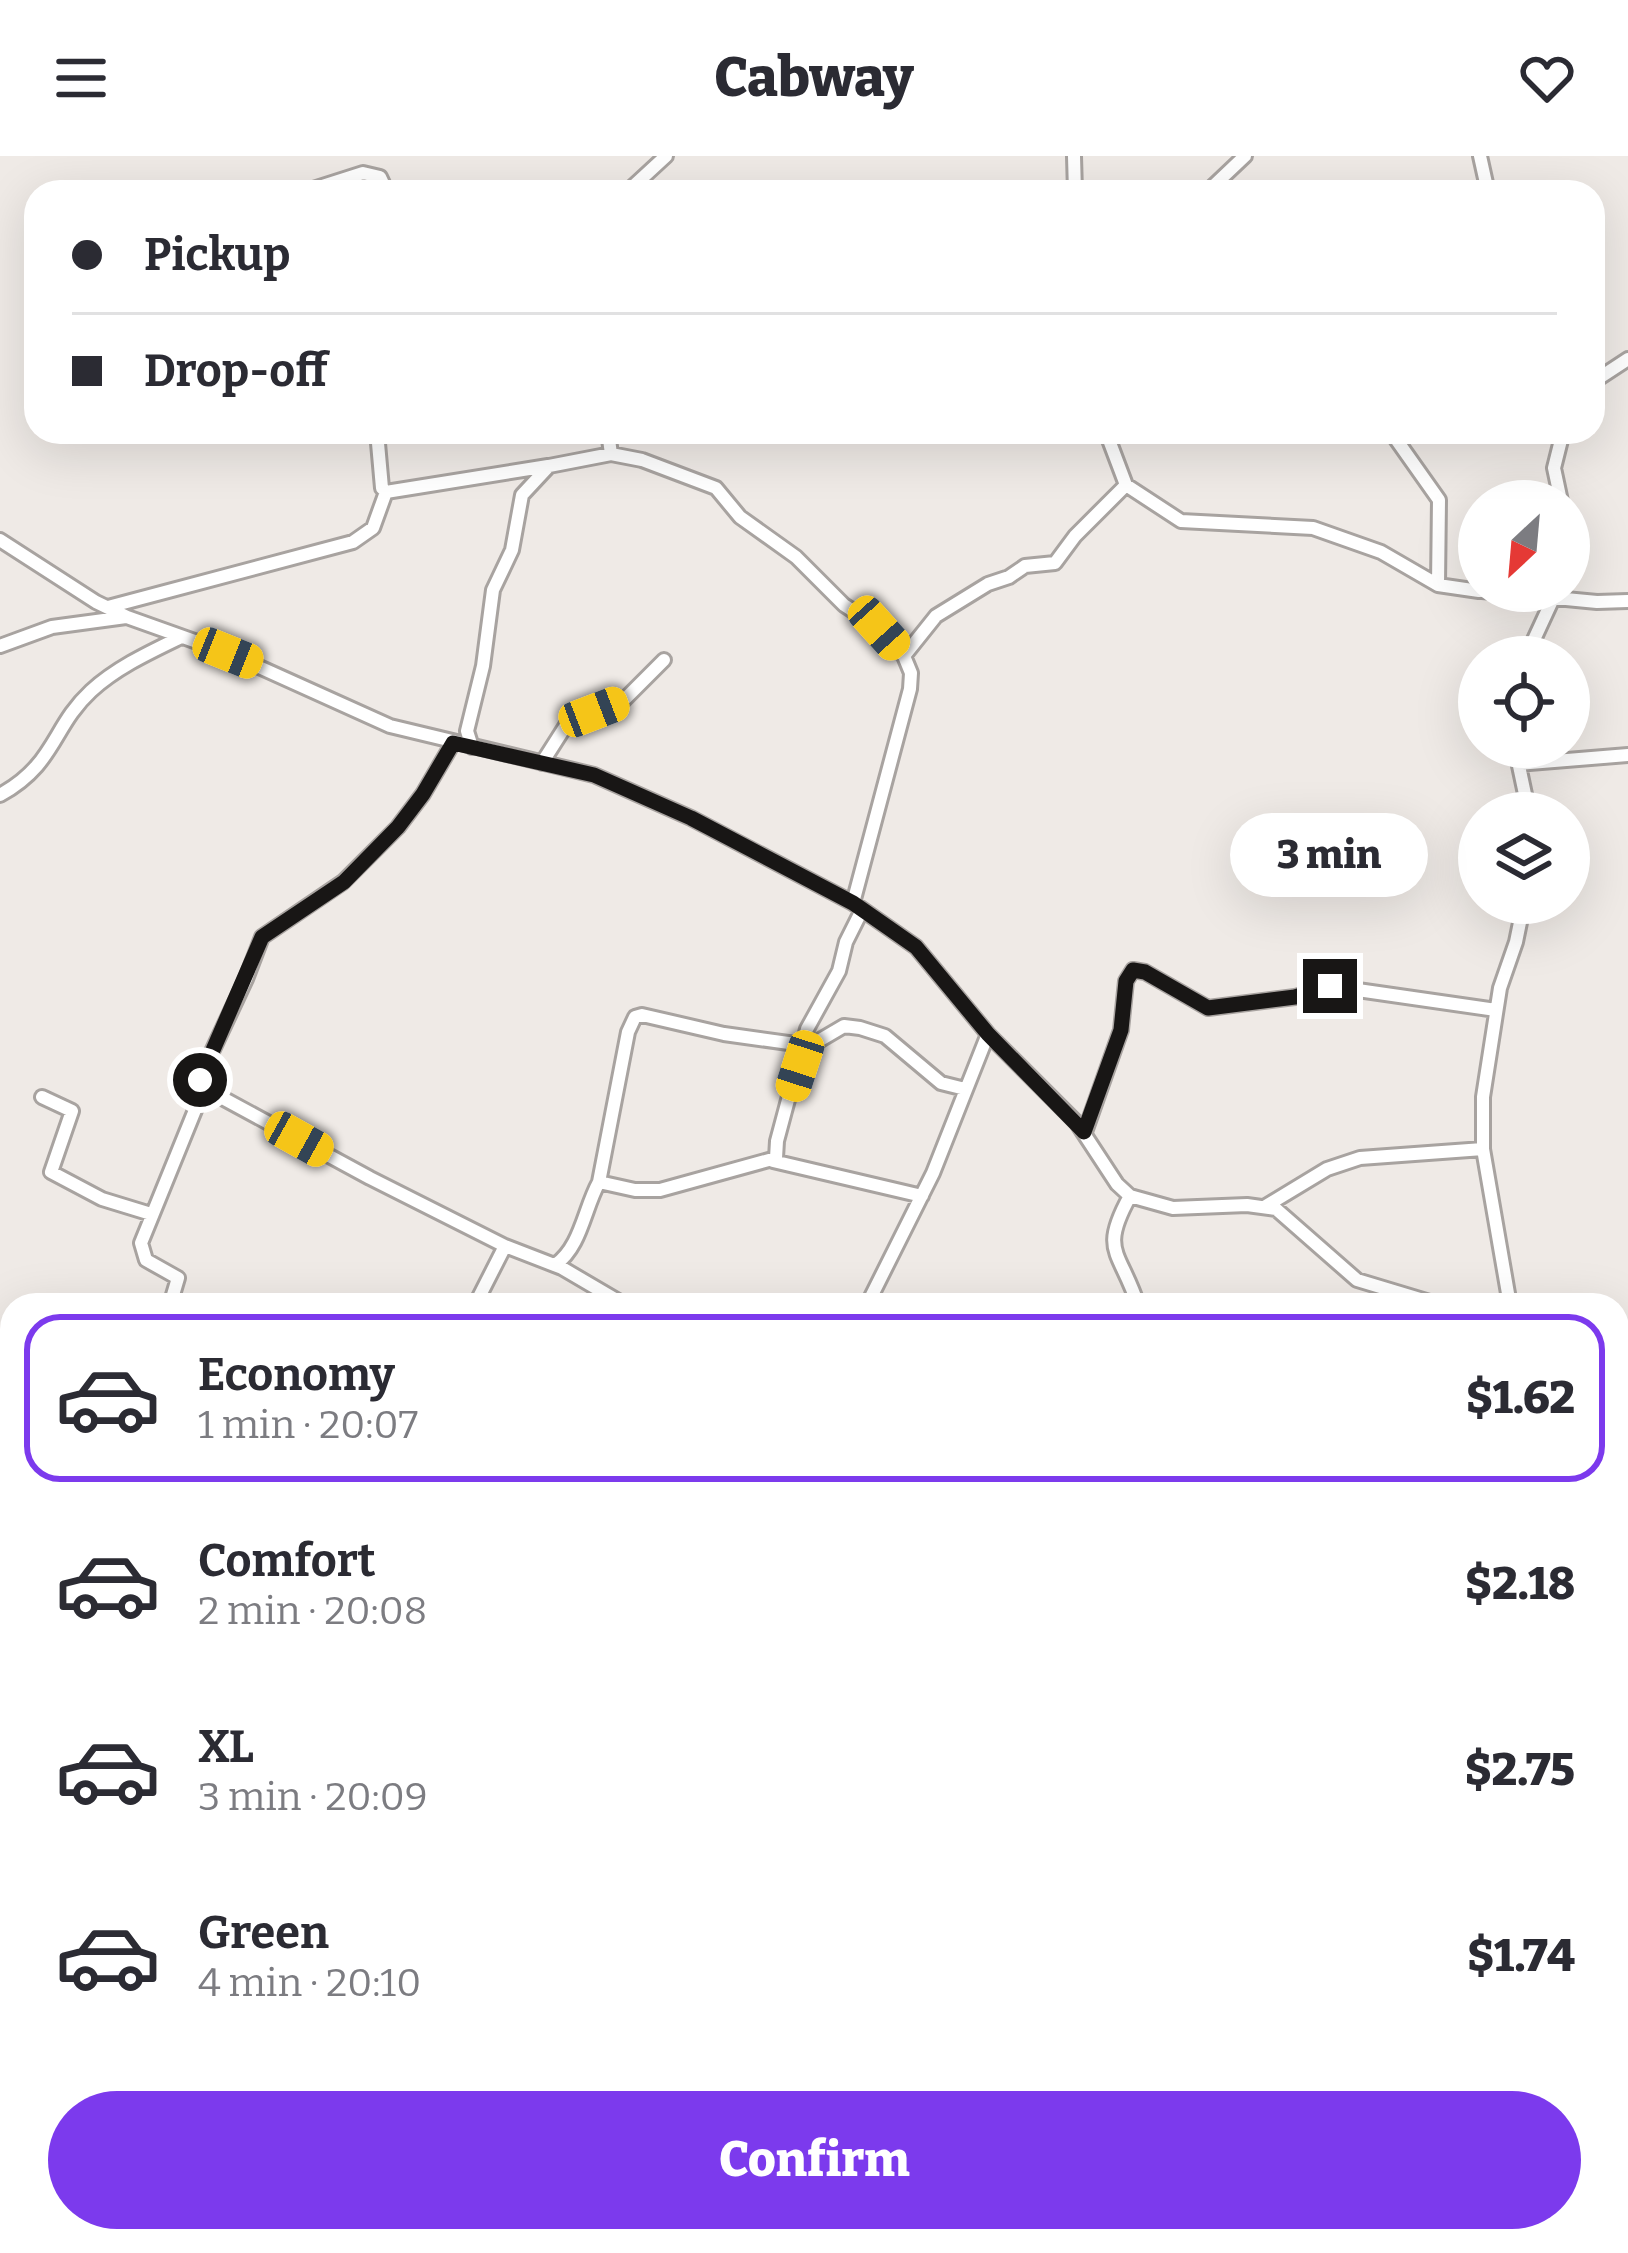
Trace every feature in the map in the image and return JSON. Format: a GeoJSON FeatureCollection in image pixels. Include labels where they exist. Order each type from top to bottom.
{"type":"FeatureCollection","features":[{"type":"Feature","properties":{"kind":"street"},"geometry":{"type":"LineString","coordinates":[[640,180],[666,156]]}},
{"type":"Feature","properties":{"kind":"street"},"geometry":{"type":"LineString","coordinates":[[1220,180],[1245,156]]}},
{"type":"Feature","properties":{"kind":"street"},"geometry":{"type":"LineString","coordinates":[[341,180],[363,173],[381,180]]}},
{"type":"Feature","properties":{"kind":"street"},"geometry":{"type":"LineString","coordinates":[[378,444],[386,493]]}},
{"type":"Feature","properties":{"kind":"street"},"geometry":{"type":"LineString","coordinates":[[610,444],[611,454]]}},
{"type":"Feature","properties":{"kind":"street"},"geometry":{"type":"LineString","coordinates":[[1111,444],[1126,485],[1181,520],[1313,528],[1381,553],[1438,585],[1458,588]]}},
{"type":"Feature","properties":{"kind":"street"},"geometry":{"type":"LineString","coordinates":[[1399,444],[1439,500],[1438,585]]}},
{"type":"Feature","properties":{"kind":"street"},"geometry":{"type":"LineString","coordinates":[[1557,480],[1554,468],[1560,444]]}},
{"type":"Feature","properties":{"kind":"street"},"geometry":{"type":"LineString","coordinates":[[386,493],[611,454],[642,460],[716,488],[740,517],[796,557],[844,605],[871,620],[904,656],[911,673],[910,689],[858,906],[839,971],[812,1019],[773,1161]]}},
{"type":"Feature","properties":{"kind":"street"},"geometry":{"type":"LineString","coordinates":[[472,748],[467,731],[483,666],[496,577],[512,550],[522,495],[549,466]]}},
{"type":"Feature","properties":{"kind":"street"},"geometry":{"type":"LineString","coordinates":[[904,656],[936,616],[1024,566],[1054,563],[1126,485]]}},
{"type":"Feature","properties":{"kind":"street"},"geometry":{"type":"LineString","coordinates":[[107,608],[353,542],[373,528],[386,493]]}},
{"type":"Feature","properties":{"kind":"street"},"geometry":{"type":"LineString","coordinates":[[0,540],[127,617],[260,666],[390,726],[594,775],[858,906],[916,947],[988,1034],[1084,1132],[1130,1196],[1173,1208],[1267,1206],[1285,1214],[1357,1280],[1400,1293]]}},
{"type":"Feature","properties":{"kind":"street"},"geometry":{"type":"LineString","coordinates":[[1590,597],[1628,601]]}},
{"type":"Feature","properties":{"kind":"street"},"geometry":{"type":"LineString","coordinates":[[0,646],[52,627],[127,617]]}},
{"type":"Feature","properties":{"kind":"street"},"geometry":{"type":"LineString","coordinates":[[0,795],[40,766],[90,692],[141,656],[180,638]]}},
{"type":"Feature","properties":{"kind":"street"},"geometry":{"type":"LineString","coordinates":[[542,763],[570,719],[623,701],[664,660]]}},
{"type":"Feature","properties":{"kind":"street"},"geometry":{"type":"LineString","coordinates":[[174,1293],[178,1278],[153,1265],[141,1244],[204,1088],[202,1073],[262,937],[344,882],[398,827],[453,743]]}},
{"type":"Feature","properties":{"kind":"street"},"geometry":{"type":"LineString","coordinates":[[1590,758],[1628,755]]}},
{"type":"Feature","properties":{"kind":"street"},"geometry":{"type":"LineString","coordinates":[[1508,1293],[1483,1149],[1486,1055],[1519,924]]}},
{"type":"Feature","properties":{"kind":"street"},"geometry":{"type":"LineString","coordinates":[[1084,1132],[1121,1030],[1126,981],[1133,970],[1145,972],[1208,1008],[1295,997],[1330,986],[1496,1010]]}},
{"type":"Feature","properties":{"kind":"street"},"geometry":{"type":"LineString","coordinates":[[555,1265],[572,1248],[599,1182],[614,1091],[635,1017],[658,1016],[700,1029],[804,1043],[821,1042],[844,1027],[860,1028],[885,1036],[941,1083],[965,1089]]}},
{"type":"Feature","properties":{"kind":"street"},"geometry":{"type":"LineString","coordinates":[[874,1293],[922,1196],[988,1034]]}},
{"type":"Feature","properties":{"kind":"street"},"geometry":{"type":"LineString","coordinates":[[204,1088],[604,1293]]}},
{"type":"Feature","properties":{"kind":"street"},"geometry":{"type":"LineString","coordinates":[[42,1097],[72,1111],[51,1172],[102,1199],[151,1214]]}},
{"type":"Feature","properties":{"kind":"street"},"geometry":{"type":"LineString","coordinates":[[1267,1206],[1327,1168],[1360,1158],[1483,1149]]}},
{"type":"Feature","properties":{"kind":"street"},"geometry":{"type":"LineString","coordinates":[[599,1182],[660,1190],[722,1169],[773,1161],[922,1196]]}},
{"type":"Feature","properties":{"kind":"street"},"geometry":{"type":"LineString","coordinates":[[1130,1196],[1114,1224],[1112,1241],[1133,1293]]}},
{"type":"Feature","properties":{"kind":"street"},"geometry":{"type":"LineString","coordinates":[[481,1293],[505,1246]]}},
{"type":"Feature","properties":{"kind":"route"},"geometry":{"type":"LineString","coordinates":[[200,1080],[242,990],[256,944],[272,927],[344,882],[398,827],[453,743],[594,775],[691,818],[853,903],[916,947],[988,1034],[1084,1132],[1121,1030],[1126,981],[1133,970],[1145,972],[1208,1008],[1295,997],[1330,986]]}}]}
